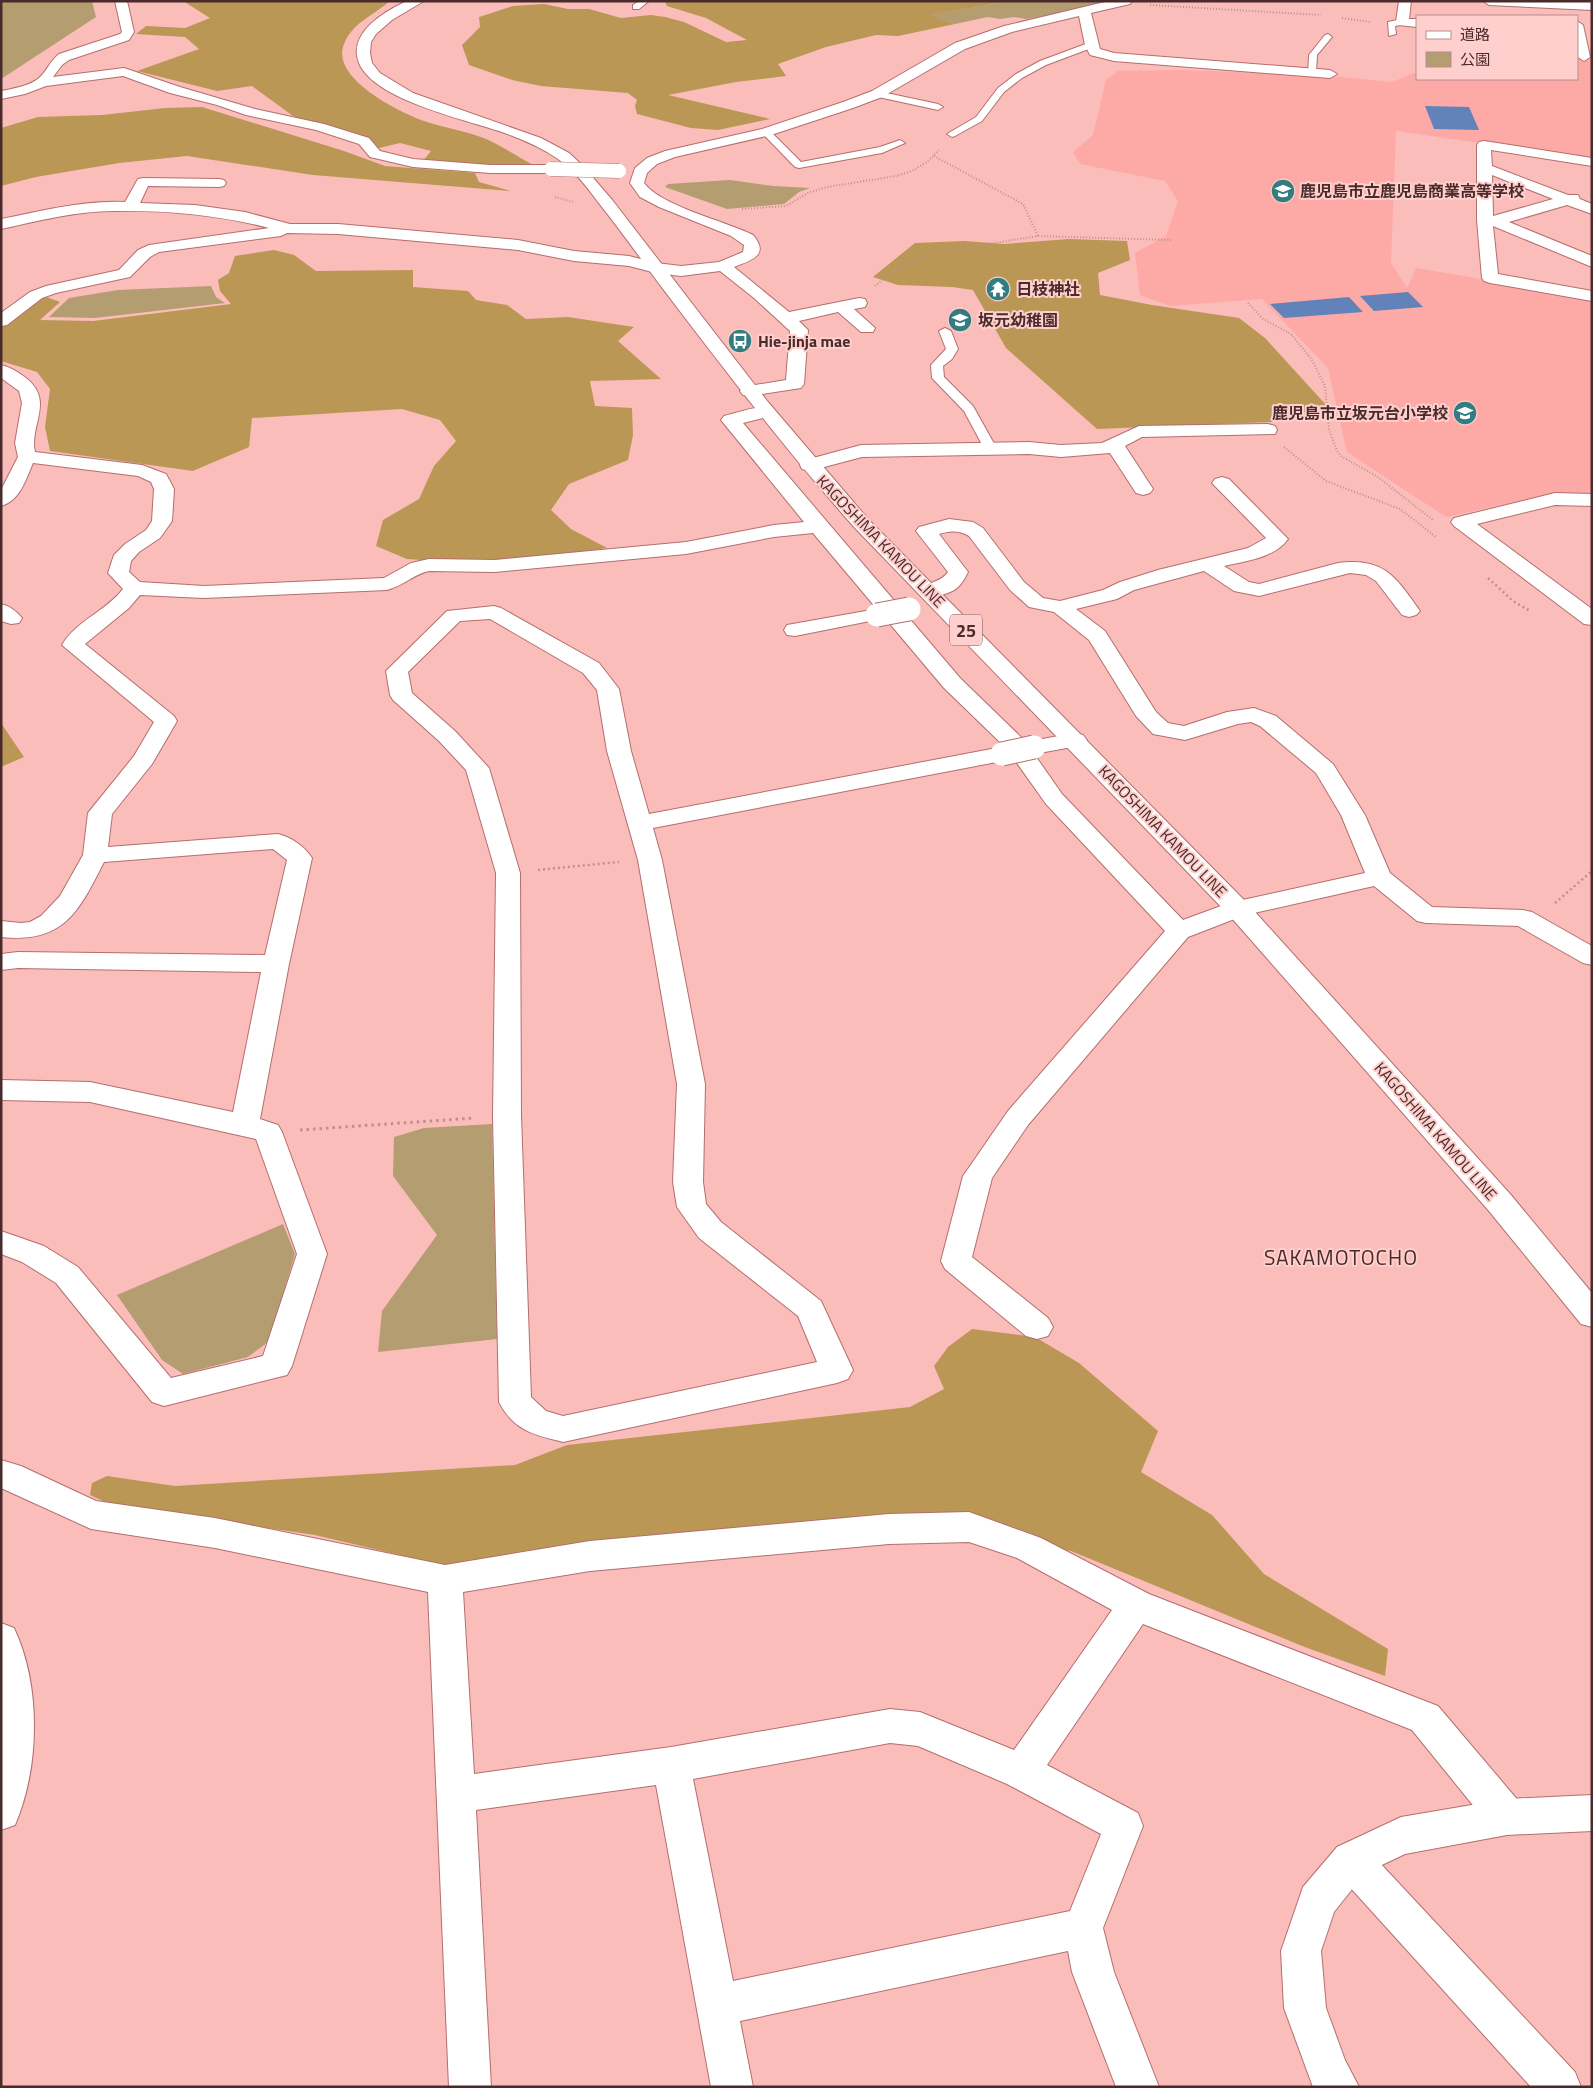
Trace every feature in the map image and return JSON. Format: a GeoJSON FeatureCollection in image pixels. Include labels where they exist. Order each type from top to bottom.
{"type":"FeatureCollection","features":[{"type":"Feature","properties":{"kind":"street"},"geometry":{"type":"LineString","coordinates":[[43,82],[57,62],[64,57],[126,37],[128,32],[121,1]]}},
{"type":"Feature","properties":{"kind":"street","name":"KAGOSHIMA KAMOU LINE"},"geometry":{"type":"LineString","coordinates":[[418,1],[384,19],[368,36],[364,53],[366,64],[374,74],[392,88],[409,96],[525,136],[564,157],[579,169],[749,391],[809,465],[934,598],[1075,740],[1238,909],[1500,1203],[1588,1305]]}},
{"type":"Feature","properties":{"kind":"street"},"geometry":{"type":"LineString","coordinates":[[1405,1],[1396,23],[1416,23]]}},
{"type":"Feature","properties":{"kind":"street"},"geometry":{"type":"LineString","coordinates":[[1489,1],[1572,11],[1592,6]]}},
{"type":"Feature","properties":{"kind":"street"},"geometry":{"type":"LineString","coordinates":[[1,321],[36,295],[52,289],[124,274],[130,271],[144,252],[155,248],[290,229],[338,229],[518,245],[574,256],[629,261],[656,268],[681,271],[723,266],[749,255],[752,250],[752,244],[748,238],[664,204],[645,194],[637,183],[640,171],[652,161],[670,154],[766,132],[848,105],[877,94],[960,46],[1008,29],[1122,2]]}},
{"type":"Feature","properties":{"kind":"street"},"geometry":{"type":"LineString","coordinates":[[1085,12],[1091,45],[1096,52],[1114,57],[1330,74]]}},
{"type":"Feature","properties":{"kind":"street"},"geometry":{"type":"LineString","coordinates":[[1582,34],[1584,57]]}},
{"type":"Feature","properties":{"kind":"street"},"geometry":{"type":"LineString","coordinates":[[1,95],[20,91],[43,82],[124,72],[176,90],[251,112],[355,138],[364,141],[375,154],[413,163],[490,168],[640,171]]}},
{"type":"Feature","properties":{"kind":"street"},"geometry":{"type":"LineString","coordinates":[[1592,162],[1484,145],[1490,220],[1490,278],[1592,296]]}},
{"type":"Feature","properties":{"kind":"street"},"geometry":{"type":"LineString","coordinates":[[1485,170],[1496,172],[1592,209]]}},
{"type":"Feature","properties":{"kind":"street"},"geometry":{"type":"LineString","coordinates":[[131,206],[143,182],[181,180],[218,183]]}},
{"type":"Feature","properties":{"kind":"street"},"geometry":{"type":"LineString","coordinates":[[1490,220],[1592,193]]}},
{"type":"Feature","properties":{"kind":"street"},"geometry":{"type":"LineString","coordinates":[[1,224],[67,211],[131,206],[195,210],[245,217],[290,229]]}},
{"type":"Feature","properties":{"kind":"street"},"geometry":{"type":"LineString","coordinates":[[1490,220],[1592,262]]}},
{"type":"Feature","properties":{"kind":"street"},"geometry":{"type":"LineString","coordinates":[[723,266],[787,318],[798,330],[795,384],[749,391]]}},
{"type":"Feature","properties":{"kind":"street"},"geometry":{"type":"LineString","coordinates":[[787,318],[859,303]]}},
{"type":"Feature","properties":{"kind":"street"},"geometry":{"type":"LineString","coordinates":[[842,307],[867,328]]}},
{"type":"Feature","properties":{"kind":"street"},"geometry":{"type":"LineString","coordinates":[[1,370],[19,380],[29,390],[32,404],[23,448],[27,457],[10,492],[1,500]]}},
{"type":"Feature","properties":{"kind":"street"},"geometry":{"type":"LineString","coordinates":[[766,412],[730,420],[952,683],[1012,742],[1054,799],[1180,931]]}},
{"type":"Feature","properties":{"kind":"street"},"geometry":{"type":"LineString","coordinates":[[809,465],[861,451],[991,448],[1029,448],[1061,451],[1106,448],[1139,432],[1268,430]]}},
{"type":"Feature","properties":{"kind":"street"},"geometry":{"type":"LineString","coordinates":[[1114,444],[1143,489]]}},
{"type":"Feature","properties":{"kind":"street"},"geometry":{"type":"LineString","coordinates":[[27,457],[142,471],[159,478],[164,489],[162,522],[153,534],[132,548],[122,559],[118,573],[134,588],[204,592],[387,584],[418,567],[429,565],[495,566],[686,548],[774,530],[818,526]]}},
{"type":"Feature","properties":{"kind":"street"},"geometry":{"type":"LineString","coordinates":[[796,630],[909,609],[934,598],[951,583],[958,572],[926,531],[948,525],[966,526],[976,532],[1017,586],[1036,602],[1060,607],[1110,595],[1127,586],[1165,574],[1255,553],[1278,539],[1222,483]]}},
{"type":"Feature","properties":{"kind":"street"},"geometry":{"type":"LineString","coordinates":[[1588,502],[1555,499],[1462,522],[1592,619]]}},
{"type":"Feature","properties":{"kind":"street"},"geometry":{"type":"LineString","coordinates":[[1207,564],[1242,586],[1253,590],[1267,590],[1348,567],[1368,569],[1383,577],[1409,610]]}},
{"type":"Feature","properties":{"kind":"street"},"geometry":{"type":"LineString","coordinates":[[1,929],[27,932],[44,928],[69,904],[94,855],[100,813],[144,758],[166,721],[73,645],[77,638],[122,604],[134,588]]}},
{"type":"Feature","properties":{"kind":"street"},"geometry":{"type":"LineString","coordinates":[[1060,607],[1097,636],[1147,716],[1161,729],[1186,733],[1235,717],[1254,716],[1268,720],[1326,769],[1353,815],[1379,877],[1426,915],[1523,918],[1592,957]]}},
{"type":"Feature","properties":{"kind":"street"},"geometry":{"type":"LineString","coordinates":[[494,612],[591,668],[608,688],[619,751],[641,823],[650,860],[691,1084],[688,1182],[692,1208],[710,1230],[810,1309],[837,1370],[563,1429],[536,1422],[514,1402],[507,1116],[508,873],[478,768],[447,736],[401,695],[397,671],[454,615],[494,612]]}},
{"type":"Feature","properties":{"kind":"street"},"geometry":{"type":"LineString","coordinates":[[641,823],[1075,740]]}},
{"type":"Feature","properties":{"kind":"street"},"geometry":{"type":"LineString","coordinates":[[1,1242],[33,1254],[67,1275],[164,1394],[276,1366],[312,1254],[257,1129],[276,964],[300,858],[278,841],[94,855]]}},
{"type":"Feature","properties":{"kind":"street"},"geometry":{"type":"LineString","coordinates":[[1037,1327],[956,1261],[978,1176],[1018,1118],[1180,931],[1238,909],[1379,877]]}},
{"type":"Feature","properties":{"kind":"street"},"geometry":{"type":"LineString","coordinates":[[1,962],[18,960],[276,964]]}},
{"type":"Feature","properties":{"kind":"street"},"geometry":{"type":"LineString","coordinates":[[1,1090],[90,1092],[257,1129]]}},
{"type":"Feature","properties":{"kind":"street"},"geometry":{"type":"LineString","coordinates":[[1,1474],[91,1515],[215,1533],[445,1580],[590,1556],[889,1529],[969,1527],[1029,1548],[1136,1606],[1425,1718],[1507,1817]]}},
{"type":"Feature","properties":{"kind":"street"},"geometry":{"type":"LineString","coordinates":[[445,1580],[470,2087]]}},
{"type":"Feature","properties":{"kind":"street"},"geometry":{"type":"LineString","coordinates":[[1020,1771],[1136,1606]]}},
{"type":"Feature","properties":{"kind":"street"},"geometry":{"type":"LineString","coordinates":[[1,1639],[11,1670],[15,1733],[10,1783],[1,1812]]}},
{"type":"Feature","properties":{"kind":"street"},"geometry":{"type":"LineString","coordinates":[[456,1795],[671,1765],[890,1726],[920,1729],[1020,1771],[1124,1826],[1083,1928],[1093,1972],[1138,2087]]}},
{"type":"Feature","properties":{"kind":"street"},"geometry":{"type":"LineString","coordinates":[[671,1765],[718,2005],[732,2087]]}},
{"type":"Feature","properties":{"kind":"street"},"geometry":{"type":"LineString","coordinates":[[1338,2087],[1329,2073],[1306,2008],[1301,1951],[1317,1901],[1351,1860],[1401,1836],[1507,1817],[1592,1813]]}},
{"type":"Feature","properties":{"kind":"street"},"geometry":{"type":"LineString","coordinates":[[1351,1860],[1560,2087]]}},
{"type":"Feature","properties":{"kind":"street"},"geometry":{"type":"LineString","coordinates":[[718,2005],[1083,1928]]}},
{"type":"Feature","properties":{"kind":"lane"},"geometry":{"type":"LineString","coordinates":[[636,8],[645,1]]}},
{"type":"Feature","properties":{"kind":"lane"},"geometry":{"type":"LineString","coordinates":[[1392,34],[1396,23]]}},
{"type":"Feature","properties":{"kind":"lane"},"geometry":{"type":"LineString","coordinates":[[1311,72],[1314,60],[1313,55],[1328,37]]}},
{"type":"Feature","properties":{"kind":"lane"},"geometry":{"type":"LineString","coordinates":[[952,134],[979,119],[1001,90],[1019,76],[1043,63],[1091,45]]}},
{"type":"Feature","properties":{"kind":"lane"},"geometry":{"type":"LineString","coordinates":[[877,94],[938,107]]}},
{"type":"Feature","properties":{"kind":"lane"},"geometry":{"type":"LineString","coordinates":[[766,132],[799,165],[882,150],[900,143]]}},
{"type":"Feature","properties":{"kind":"lane"},"geometry":{"type":"LineString","coordinates":[[945,331],[952,349],[948,356],[937,365],[938,378],[968,409],[991,448]]}},
{"type":"Feature","properties":{"kind":"path"},"geometry":{"type":"LineString","coordinates":[[1122,2],[1251,12],[1307,13],[1326,16]]}},
{"type":"Feature","properties":{"kind":"path"},"geometry":{"type":"LineString","coordinates":[[1334,17],[1396,23]]}},
{"type":"Feature","properties":{"kind":"path"},"geometry":{"type":"LineString","coordinates":[[738,210],[784,206],[793,203],[810,192],[889,178],[912,171],[927,164],[952,134]]}},
{"type":"Feature","properties":{"kind":"path"},"geometry":{"type":"LineString","coordinates":[[934,156],[1023,204],[1038,236]]}},
{"type":"Feature","properties":{"kind":"path"},"geometry":{"type":"LineString","coordinates":[[859,303],[883,278],[901,265],[944,252],[1038,236],[1170,240]]}},
{"type":"Feature","properties":{"kind":"path"},"geometry":{"type":"LineString","coordinates":[[1248,303],[1262,319],[1291,334],[1312,360],[1325,386],[1328,430],[1337,451],[1342,456],[1378,477],[1433,520]]}},
{"type":"Feature","properties":{"kind":"path"},"geometry":{"type":"LineString","coordinates":[[1268,430],[1292,454],[1326,481],[1400,509]]}},
{"type":"Feature","properties":{"kind":"path"},"geometry":{"type":"LineString","coordinates":[[1513,601],[1538,615]]}},
{"type":"Feature","properties":{"kind":"path"},"geometry":{"type":"LineString","coordinates":[[508,873],[650,860]]}},
{"type":"Feature","properties":{"kind":"path"},"geometry":{"type":"LineString","coordinates":[[1523,918],[1550,908],[1592,871]]}},
{"type":"Feature","properties":{"kind":"path"},"geometry":{"type":"LineString","coordinates":[[257,1129],[507,1116]]}},
{"type":"Feature","properties":{"kind":"shaded area"},"geometry":{"type":"Polygon","coordinates":[[[183,1],[390,1],[352,30],[344,44],[342,57],[347,69],[357,81],[384,102],[413,117],[486,139],[533,165],[487,166],[422,162],[431,151],[400,143],[375,149],[369,140],[293,116],[252,86],[217,91],[137,71],[199,49],[185,37],[136,34],[146,26],[185,28],[210,18],[183,1]]]}},
{"type":"Feature","properties":{"kind":"shaded area"},"geometry":{"type":"Polygon","coordinates":[[[665,1],[1011,1],[931,15],[955,24],[898,36],[876,35],[826,47],[778,64],[786,76],[736,82],[668,95],[770,119],[718,130],[691,128],[637,114],[635,106],[637,100],[628,93],[541,86],[512,80],[469,65],[462,45],[480,27],[479,17],[513,6],[544,4],[568,9],[589,9],[621,18],[651,15],[665,17],[684,22],[726,42],[747,40],[706,18],[667,6],[665,1]]]}},
{"type":"Feature","properties":{"kind":"shaded area"},"geometry":{"type":"Polygon","coordinates":[[[1578,57],[1592,59],[1592,159],[1396,131],[1391,263],[1407,288],[1416,268],[1592,298],[1592,495],[1552,494],[1446,517],[1347,452],[1328,368],[1262,299],[1170,306],[1140,295],[1135,253],[1166,236],[1178,201],[1165,181],[1080,164],[1073,152],[1093,135],[1106,80],[1118,71],[1182,70],[1331,76],[1392,82],[1416,72],[1416,80],[1578,80],[1578,57]]]}},
{"type":"Feature","properties":{"kind":"shaded area"},"geometry":{"type":"Polygon","coordinates":[[[202,107],[344,151],[385,166],[475,173],[479,182],[511,191],[313,175],[187,156],[119,163],[36,177],[1,186],[1,128],[38,117],[102,115],[165,108],[202,107]]]}},
{"type":"Feature","properties":{"kind":"shaded area"},"geometry":{"type":"Polygon","coordinates":[[[1069,239],[1127,241],[1130,260],[1098,273],[1100,295],[1239,318],[1265,338],[1327,406],[1271,422],[1097,429],[1006,348],[973,290],[952,287],[898,285],[873,277],[915,243],[965,241],[1004,244],[1069,239]]]}},
{"type":"Feature","properties":{"kind":"shaded area"},"geometry":{"type":"Polygon","coordinates":[[[274,250],[294,255],[316,271],[413,270],[413,287],[468,291],[476,300],[507,305],[526,319],[568,317],[634,327],[618,341],[661,379],[590,381],[595,406],[632,408],[633,435],[628,460],[569,484],[551,510],[571,529],[607,548],[495,565],[407,559],[376,546],[383,520],[419,499],[434,466],[456,441],[440,420],[402,409],[252,418],[249,447],[193,471],[50,451],[45,427],[50,389],[37,372],[1,361],[1,328],[41,295],[60,302],[40,320],[93,321],[231,304],[220,291],[218,280],[229,273],[235,256],[274,250]]]}},
{"type":"Feature","properties":{"kind":"shaded area"},"geometry":{"type":"Polygon","coordinates":[[[1,723],[24,757],[1,767],[1,723]]]}},
{"type":"Feature","properties":{"kind":"shaded area"},"geometry":{"type":"Polygon","coordinates":[[[972,1329],[1035,1337],[1079,1363],[1158,1431],[1141,1472],[1212,1515],[1264,1574],[1388,1649],[1385,1676],[1302,1646],[1071,1551],[920,1516],[446,1566],[315,1535],[112,1505],[90,1495],[92,1483],[107,1476],[175,1486],[515,1465],[567,1445],[910,1407],[944,1389],[934,1366],[948,1347],[972,1329]]]}},
{"type":"Feature","properties":{"kind":"green space"},"geometry":{"type":"Polygon","coordinates":[[[1,1],[92,1],[96,17],[1,79],[1,1]]]}},
{"type":"Feature","properties":{"kind":"green space"},"geometry":{"type":"Polygon","coordinates":[[[1011,1],[1105,1],[1105,4],[1026,19],[988,17],[955,24],[930,15],[1011,1]]]}},
{"type":"Feature","properties":{"kind":"green space"},"geometry":{"type":"Polygon","coordinates":[[[730,180],[773,186],[810,188],[799,192],[784,204],[727,209],[665,187],[668,184],[730,180]]]}},
{"type":"Feature","properties":{"kind":"green space"},"geometry":{"type":"Polygon","coordinates":[[[211,286],[216,297],[225,303],[95,318],[49,317],[69,298],[118,290],[211,286]]]}},
{"type":"Feature","properties":{"kind":"green space"},"geometry":{"type":"Polygon","coordinates":[[[492,1124],[497,1339],[378,1352],[382,1311],[437,1235],[393,1176],[394,1137],[424,1128],[492,1124]]]}},
{"type":"Feature","properties":{"kind":"green space"},"geometry":{"type":"Polygon","coordinates":[[[283,1224],[295,1254],[269,1341],[248,1357],[183,1374],[162,1360],[117,1295],[283,1224]]]}},
{"type":"Feature","properties":{"kind":"water"},"geometry":{"type":"Polygon","coordinates":[[[1425,106],[1469,107],[1479,130],[1434,129],[1425,106]]]}},
{"type":"Feature","properties":{"kind":"water"},"geometry":{"type":"Polygon","coordinates":[[[1408,292],[1423,307],[1374,311],[1360,296],[1408,292]]]}},
{"type":"Feature","properties":{"kind":"water"},"geometry":{"type":"Polygon","coordinates":[[[1349,297],[1363,312],[1284,318],[1270,304],[1349,297]]]}},
{"type":"Feature","properties":{"kind":"place","name":"鹿児島市立鹿児島商業高等学校"},"geometry":{"type":"Point","coordinates":[1283,191]}},
{"type":"Feature","properties":{"kind":"place","name":"日枝神社"},"geometry":{"type":"Point","coordinates":[998,289]}},
{"type":"Feature","properties":{"kind":"place","name":"坂元幼稚園"},"geometry":{"type":"Point","coordinates":[960,320]}},
{"type":"Feature","properties":{"kind":"place","name":"Hie-jinja mae"},"geometry":{"type":"Point","coordinates":[740,341]}},
{"type":"Feature","properties":{"kind":"place","name":"鹿児島市立坂元台小学校"},"geometry":{"type":"Point","coordinates":[1465,413]}},
{"type":"Feature","properties":{"kind":"district","name":"SAKAMOTOCHO"},"geometry":{"type":"Point","coordinates":[1341,1257]}}]}
